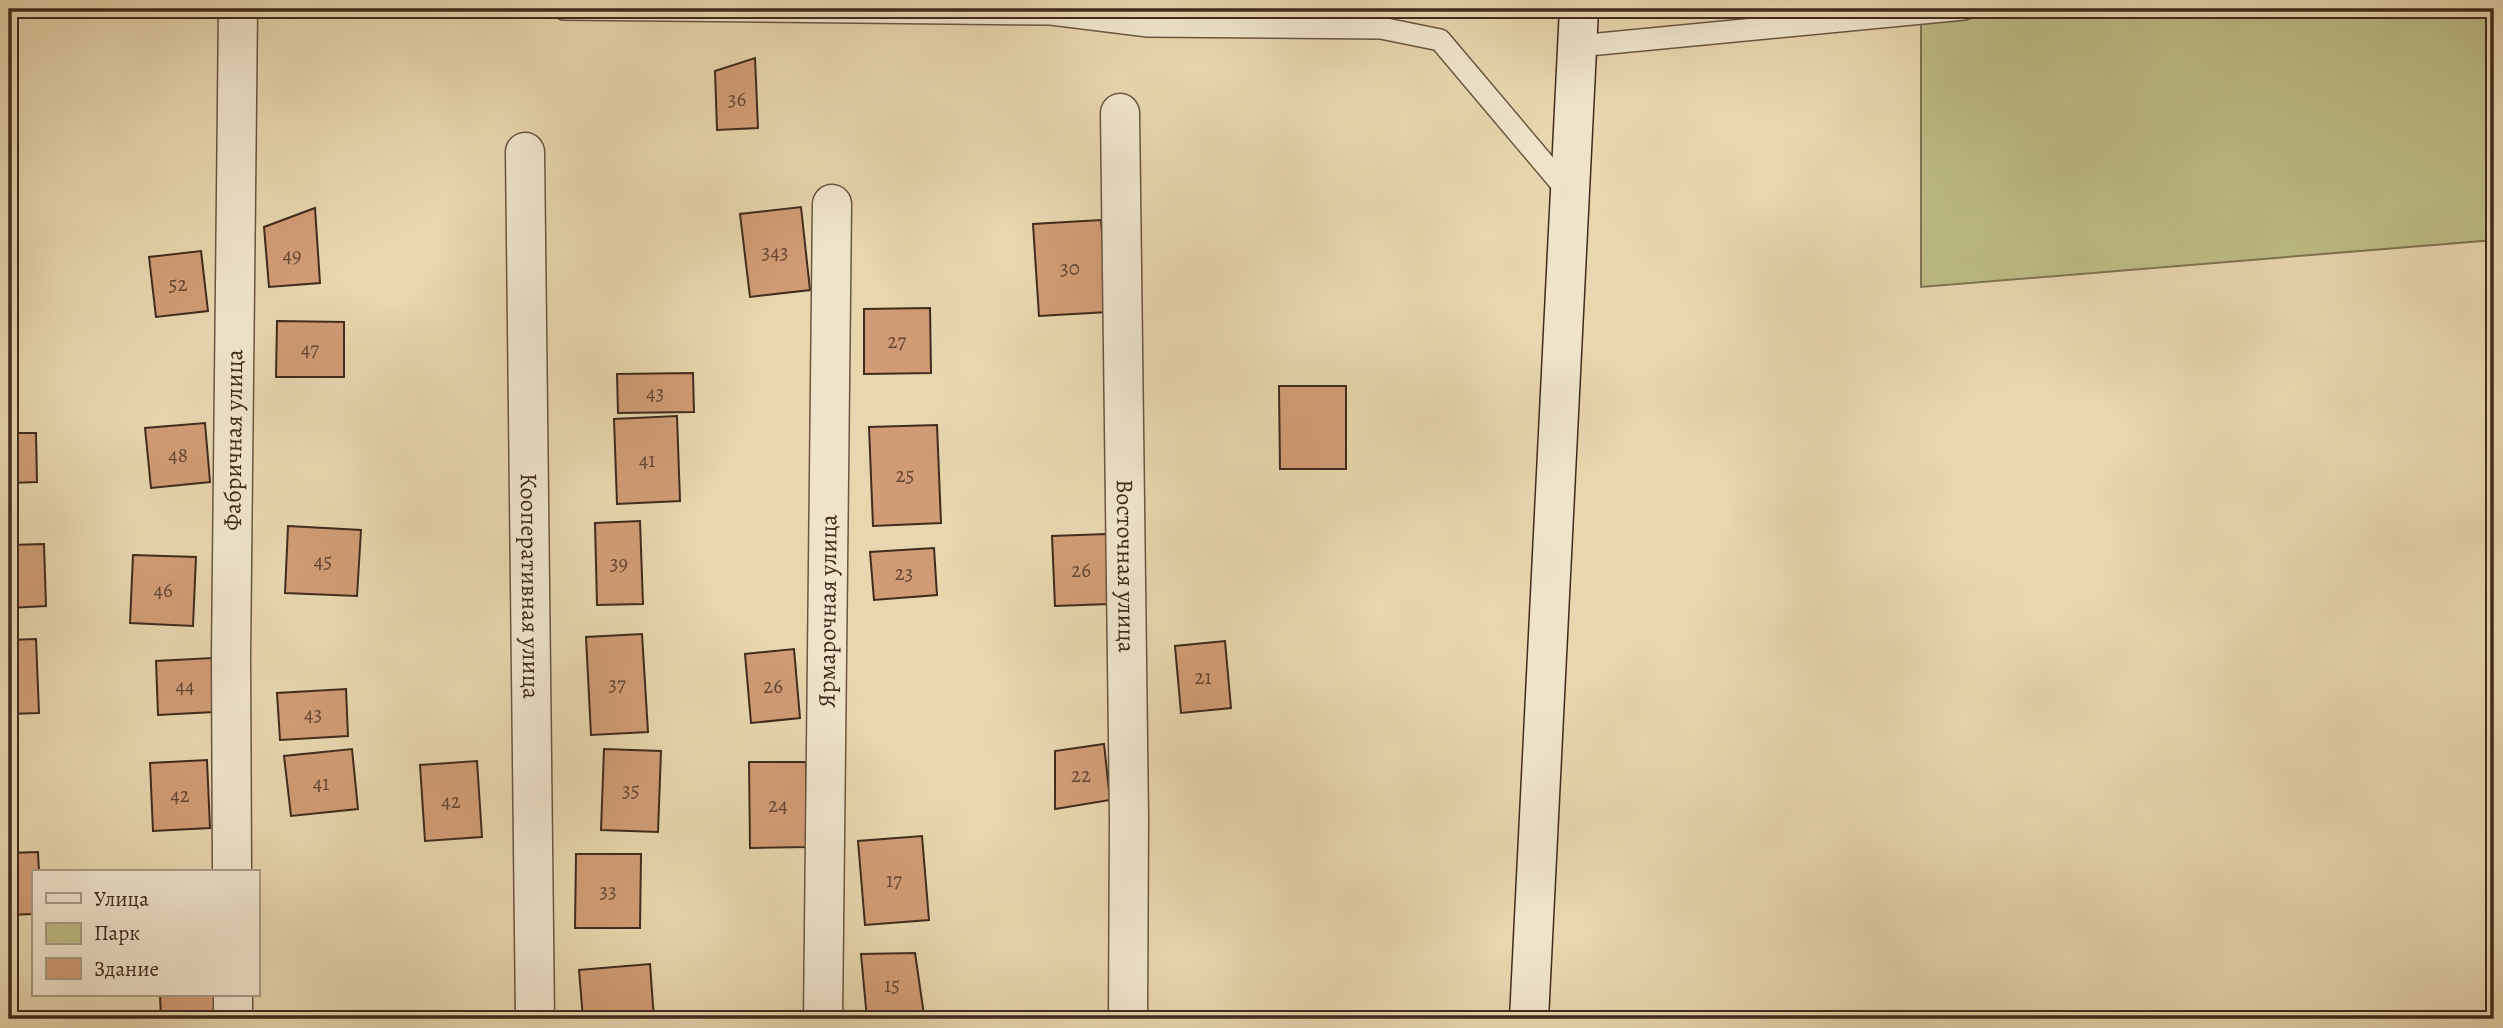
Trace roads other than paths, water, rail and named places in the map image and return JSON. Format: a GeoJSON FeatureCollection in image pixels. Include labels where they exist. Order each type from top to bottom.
{"type":"FeatureCollection","features":[{"type":"Feature","properties":{"kind":"street","name":"Фабричная улица"},"geometry":{"type":"LineString","coordinates":[[232,870],[231,656],[238,9]]}},
{"type":"Feature","properties":{"kind":"street"},"geometry":{"type":"LineString","coordinates":[[1530,1019],[1579,27]]}},
{"type":"Feature","properties":{"kind":"street","name":"Восточная улица"},"geometry":{"type":"LineString","coordinates":[[1120,113],[1129,818],[1128,1019]]}},
{"type":"Feature","properties":{"kind":"street","name":"Кооперативная улица"},"geometry":{"type":"LineString","coordinates":[[525,152],[535,1019]]}},
{"type":"Feature","properties":{"kind":"street","name":"Ярмарочная улица"},"geometry":{"type":"LineString","coordinates":[[823,1019],[832,204]]}},
{"type":"Feature","properties":{"kind":"street"},"geometry":{"type":"LineString","coordinates":[[233,996],[233,1019]]}},
{"type":"Feature","properties":{"kind":"lane"},"geometry":{"type":"LineString","coordinates":[[564,9],[1051,13],[1148,26],[1381,28],[1440,40],[1571,195]]}},
{"type":"Feature","properties":{"kind":"lane"},"geometry":{"type":"LineString","coordinates":[[1579,27],[1964,9]]}}]}
